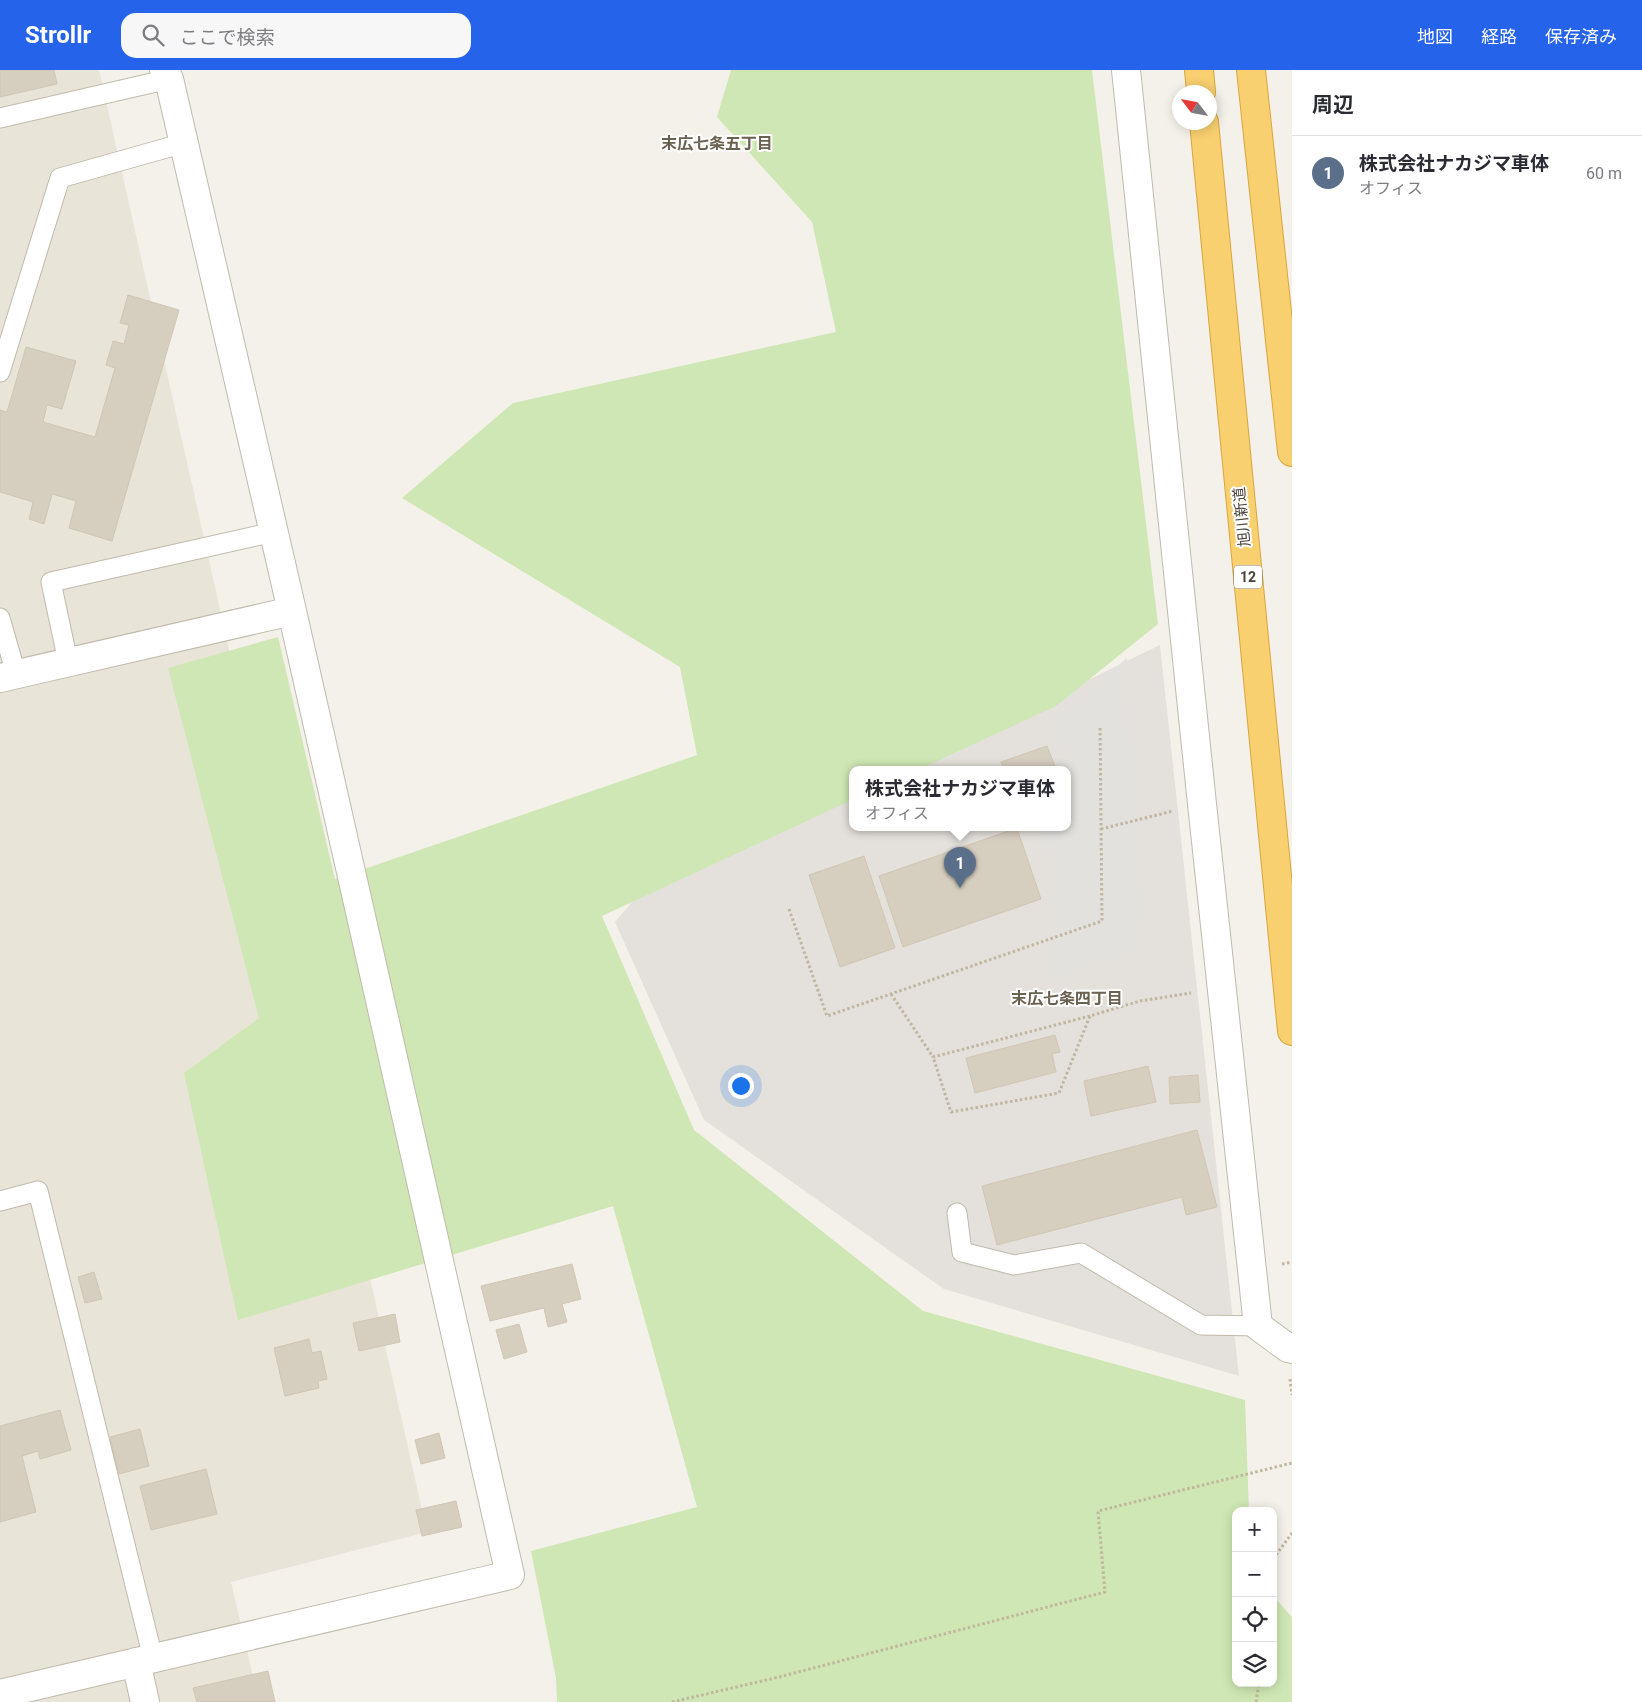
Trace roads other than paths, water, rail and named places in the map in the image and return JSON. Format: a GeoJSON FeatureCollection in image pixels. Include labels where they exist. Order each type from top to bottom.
{"type":"FeatureCollection","features":[{"type":"Feature","properties":{"kind":"highway"},"geometry":{"type":"LineString","coordinates":[[1198,70],[1200,85]]}},
{"type":"Feature","properties":{"kind":"highway"},"geometry":{"type":"LineString","coordinates":[[1251,70],[1292,452]]}},
{"type":"Feature","properties":{"kind":"highway","name":"旭川新道"},"geometry":{"type":"LineString","coordinates":[[1205,130],[1292,1030]]}},
{"type":"Feature","properties":{"kind":"street"},"geometry":{"type":"LineString","coordinates":[[1126,70],[1258,1326],[1292,1349]]}},
{"type":"Feature","properties":{"kind":"street"},"geometry":{"type":"LineString","coordinates":[[0,1694],[510,1574],[274,532],[167,75]]}},
{"type":"Feature","properties":{"kind":"street"},"geometry":{"type":"LineString","coordinates":[[8,676],[292,612]]}},
{"type":"Feature","properties":{"kind":"street"},"geometry":{"type":"LineString","coordinates":[[144,1660],[145,1702]]}},
{"type":"Feature","properties":{"kind":"lane"},"geometry":{"type":"LineString","coordinates":[[0,118],[167,75]]}},
{"type":"Feature","properties":{"kind":"lane"},"geometry":{"type":"LineString","coordinates":[[0,372],[60,178],[184,143]]}},
{"type":"Feature","properties":{"kind":"lane"},"geometry":{"type":"LineString","coordinates":[[68,662],[51,582],[274,532]]}},
{"type":"Feature","properties":{"kind":"lane"},"geometry":{"type":"LineString","coordinates":[[0,618],[8,676]]}},
{"type":"Feature","properties":{"kind":"lane"},"geometry":{"type":"LineString","coordinates":[[0,1201],[38,1191],[144,1660]]}},
{"type":"Feature","properties":{"kind":"lane"},"geometry":{"type":"LineString","coordinates":[[957,1213],[962,1252],[1014,1265],[1081,1253],[1200,1325],[1258,1326]]}},
{"type":"Feature","properties":{"kind":"place","name":"株式会社ナカジマ車体"},"geometry":{"type":"Point","coordinates":[960,888]}},
{"type":"Feature","properties":{"kind":"district","name":"末広七条五丁目"},"geometry":{"type":"Point","coordinates":[717,143]}},
{"type":"Feature","properties":{"kind":"district","name":"末広七条四丁目"},"geometry":{"type":"Point","coordinates":[1067,998]}}]}
